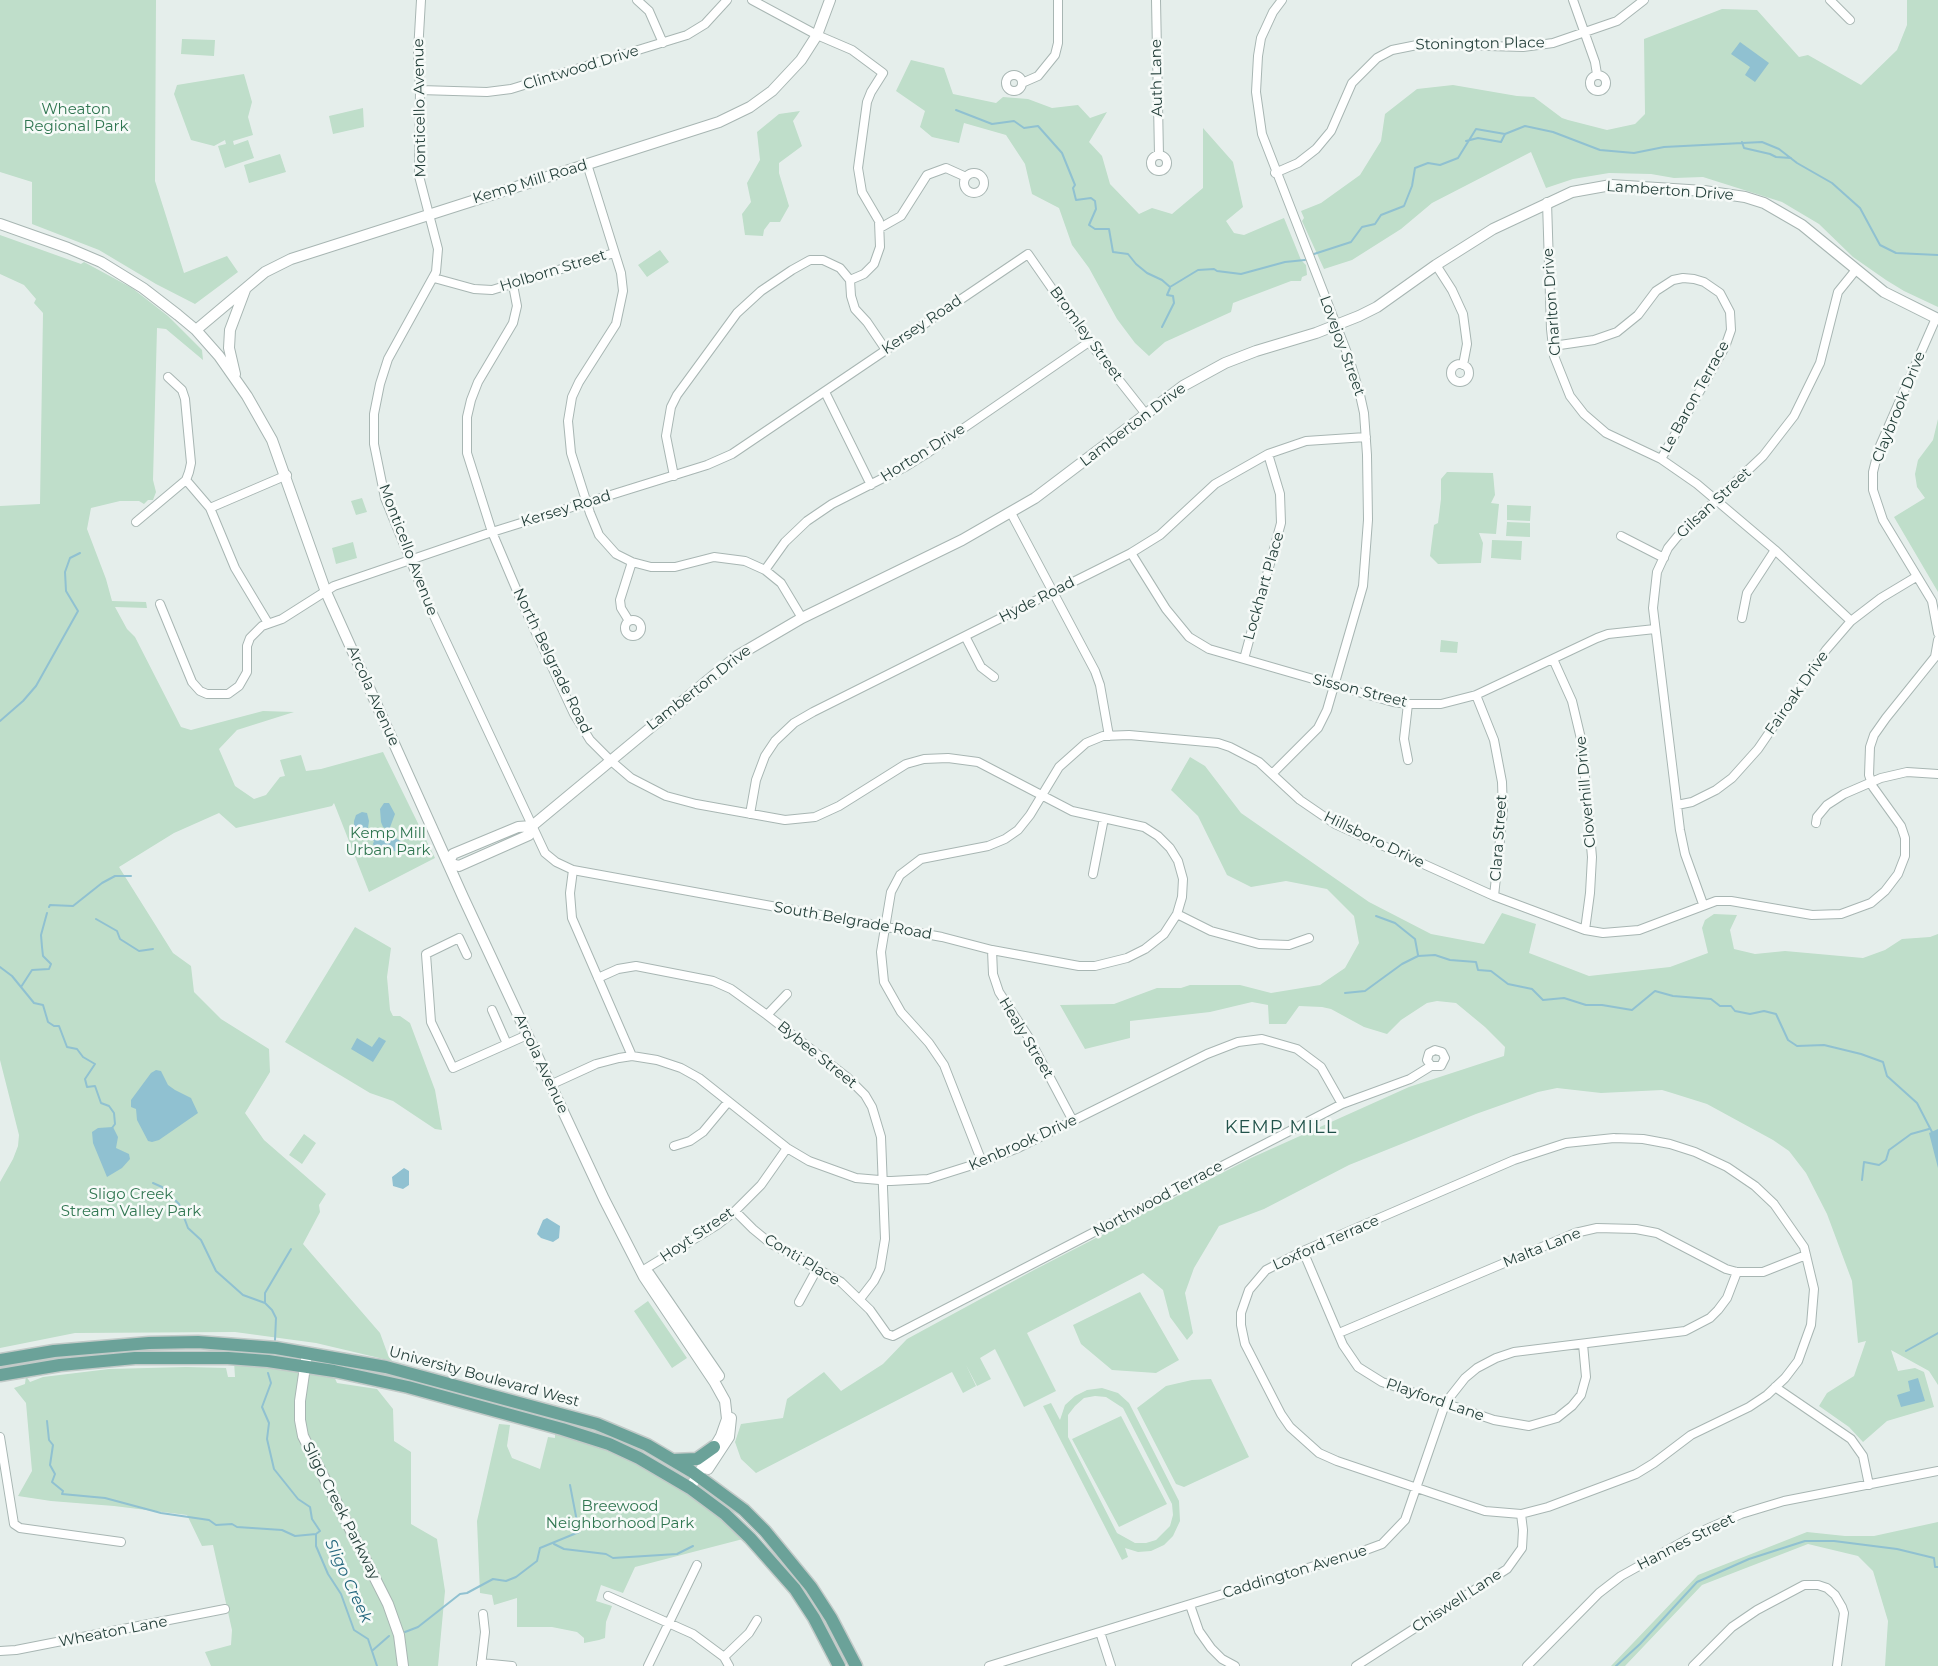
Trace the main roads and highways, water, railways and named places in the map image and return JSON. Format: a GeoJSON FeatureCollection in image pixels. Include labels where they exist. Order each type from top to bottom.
{"type":"FeatureCollection","features":[{"type":"Feature","properties":{"kind":"main road","name":"University Boulevard West"},"geometry":{"type":"LineString","coordinates":[[0,1360],[54,1351],[149,1343],[208,1342],[307,1352],[386,1367],[597,1424],[648,1446],[672,1460],[699,1476],[744,1510],[765,1531],[811,1587],[831,1618],[856,1666]]}},
{"type":"Feature","properties":{"kind":"main road","name":"University Boulevard West"},"geometry":{"type":"LineString","coordinates":[[1,1376],[60,1365],[135,1358],[228,1358],[305,1367],[408,1387],[562,1429],[616,1448],[690,1488],[737,1526],[795,1589],[839,1666]]}},
{"type":"Feature","properties":{"kind":"main road"},"geometry":{"type":"LineString","coordinates":[[672,1460],[697,1459],[714,1447]]}},
{"type":"Feature","properties":{"kind":"main road"},"geometry":{"type":"LineString","coordinates":[[737,1526],[749,1528],[787,1567],[791,1570],[798,1570]]}},
{"type":"Feature","properties":{"kind":"main road"},"geometry":{"type":"LineString","coordinates":[[811,1587],[810,1596],[822,1618],[828,1644]]}},
{"type":"Feature","properties":{"kind":"water"},"geometry":{"type":"Polygon","coordinates":[[[1740,42],[1769,63],[1755,82],[1745,75],[1750,67],[1731,54],[1740,42]]]}},
{"type":"Feature","properties":{"kind":"water"},"geometry":{"type":"Polygon","coordinates":[[[384,803],[389,803],[395,814],[389,830],[383,827],[381,822],[380,809],[384,803]]]}},
{"type":"Feature","properties":{"kind":"water"},"geometry":{"type":"Polygon","coordinates":[[[362,812],[367,813],[369,821],[368,828],[360,833],[354,826],[354,821],[356,815],[362,812]]]}},
{"type":"Feature","properties":{"kind":"water"},"geometry":{"type":"Polygon","coordinates":[[[387,833],[407,845],[402,854],[389,849],[377,851],[374,848],[373,843],[376,840],[386,840],[387,833]]]}},
{"type":"Feature","properties":{"kind":"water"},"geometry":{"type":"Polygon","coordinates":[[[379,1037],[386,1041],[373,1062],[351,1049],[357,1038],[372,1047],[379,1037]]]}},
{"type":"Feature","properties":{"kind":"water"},"geometry":{"type":"Polygon","coordinates":[[[156,1070],[161,1071],[168,1085],[191,1098],[198,1113],[159,1140],[152,1142],[148,1141],[137,1120],[136,1109],[131,1107],[131,1100],[151,1073],[156,1070]]]}},
{"type":"Feature","properties":{"kind":"water"},"geometry":{"type":"Polygon","coordinates":[[[113,1127],[118,1137],[116,1148],[129,1154],[130,1159],[122,1168],[107,1177],[93,1143],[92,1132],[98,1128],[113,1127]]]}},
{"type":"Feature","properties":{"kind":"water"},"geometry":{"type":"Polygon","coordinates":[[[1938,1129],[1938,1168],[1929,1133],[1938,1129]]]}},
{"type":"Feature","properties":{"kind":"water"},"geometry":{"type":"Polygon","coordinates":[[[404,1168],[409,1171],[409,1185],[403,1189],[393,1186],[392,1177],[404,1168]]]}},
{"type":"Feature","properties":{"kind":"water"},"geometry":{"type":"Polygon","coordinates":[[[547,1218],[560,1226],[559,1238],[553,1242],[541,1238],[537,1234],[543,1220],[547,1218]]]}},
{"type":"Feature","properties":{"kind":"water"},"geometry":{"type":"Polygon","coordinates":[[[1918,1378],[1925,1401],[1901,1407],[1897,1395],[1910,1391],[1908,1381],[1918,1378]]]}},
{"type":"Feature","properties":{"kind":"waterway"},"geometry":{"type":"LineString","coordinates":[[956,110],[992,124],[1014,121],[1024,128],[1038,126],[1062,153],[1075,185],[1073,188],[1076,200],[1091,198],[1095,201],[1096,209],[1089,225],[1095,229],[1109,229],[1113,252],[1128,254],[1147,273],[1162,280],[1170,287],[1198,270],[1214,269],[1241,274],[1285,262],[1305,260]]}},
{"type":"Feature","properties":{"kind":"waterway"},"geometry":{"type":"LineString","coordinates":[[1314,254],[1351,242],[1362,227],[1375,224],[1381,215],[1404,206],[1412,186],[1415,168],[1428,163],[1440,165],[1458,158],[1476,129],[1505,134],[1525,126],[1553,132],[1600,150],[1634,153],[1664,147],[1762,142],[1779,149],[1797,163],[1832,183],[1860,208],[1880,245],[1896,253],[1938,255]]}},
{"type":"Feature","properties":{"kind":"waterway"},"geometry":{"type":"LineString","coordinates":[[1466,141],[1478,138],[1501,142],[1505,134]]}},
{"type":"Feature","properties":{"kind":"waterway"},"geometry":{"type":"LineString","coordinates":[[1742,142],[1744,148],[1776,157],[1791,158]]}},
{"type":"Feature","properties":{"kind":"waterway"},"geometry":{"type":"LineString","coordinates":[[1162,327],[1174,303],[1173,296],[1167,295],[1170,288]]}},
{"type":"Feature","properties":{"kind":"waterway"},"geometry":{"type":"LineString","coordinates":[[0,721],[23,701],[36,686],[78,611],[66,591],[65,572],[70,558],[80,553]]}},
{"type":"Feature","properties":{"kind":"waterway"},"geometry":{"type":"LineString","coordinates":[[366,831],[376,842]]}},
{"type":"Feature","properties":{"kind":"waterway"},"geometry":{"type":"LineString","coordinates":[[49,907],[50,905],[73,906],[102,883],[115,876],[131,876]]}},
{"type":"Feature","properties":{"kind":"waterway"},"geometry":{"type":"LineString","coordinates":[[21,987],[32,970],[49,969],[51,964],[43,956],[41,935],[47,913]]}},
{"type":"Feature","properties":{"kind":"waterway"},"geometry":{"type":"LineString","coordinates":[[1376,916],[1395,923],[1415,939],[1418,955]]}},
{"type":"Feature","properties":{"kind":"waterway"},"geometry":{"type":"LineString","coordinates":[[96,919],[117,931],[120,939],[139,951],[153,949]]}},
{"type":"Feature","properties":{"kind":"waterway"},"geometry":{"type":"LineString","coordinates":[[1345,993],[1365,991],[1402,964],[1418,956],[1435,955],[1450,960],[1476,962],[1478,970],[1491,971],[1508,984],[1532,989],[1543,1000],[1564,998],[1586,1005],[1602,1005],[1632,1010],[1655,991],[1673,996],[1711,999],[1720,1006],[1731,1006],[1735,1011],[1750,1014],[1764,1011],[1776,1014],[1788,1040],[1797,1046],[1824,1045],[1861,1054],[1883,1062],[1887,1076],[1917,1103],[1932,1132]]}},
{"type":"Feature","properties":{"kind":"waterway","name":"Sligo Creek"},"geometry":{"type":"LineString","coordinates":[[0,967],[12,976],[34,1003],[43,1005],[48,1022],[54,1026],[59,1026],[67,1047],[77,1049],[83,1057],[95,1064],[85,1079],[87,1087],[95,1086],[101,1103],[109,1106],[114,1113],[115,1124],[112,1128]]}},
{"type":"Feature","properties":{"kind":"waterway"},"geometry":{"type":"LineString","coordinates":[[1862,1180],[1864,1162],[1879,1165],[1886,1160],[1889,1150],[1911,1134],[1929,1129]]}},
{"type":"Feature","properties":{"kind":"waterway","name":"Sligo Creek"},"geometry":{"type":"LineString","coordinates":[[153,1183],[162,1187],[179,1204],[188,1228],[201,1240],[216,1271],[243,1295],[265,1303],[272,1310],[276,1318],[275,1340]]}},
{"type":"Feature","properties":{"kind":"waterway"},"geometry":{"type":"LineString","coordinates":[[265,1302],[265,1293],[291,1249]]}},
{"type":"Feature","properties":{"kind":"waterway"},"geometry":{"type":"LineString","coordinates":[[1906,1351],[1938,1333]]}},
{"type":"Feature","properties":{"kind":"waterway","name":"Sligo Creek"},"geometry":{"type":"LineString","coordinates":[[268,1373],[271,1383],[262,1407],[269,1423],[267,1439],[274,1469],[298,1499],[310,1507],[312,1519],[320,1531],[316,1534],[316,1546],[328,1574],[341,1594],[354,1630],[368,1639],[377,1666]]}},
{"type":"Feature","properties":{"kind":"waterway"},"geometry":{"type":"LineString","coordinates":[[574,1407],[577,1397]]}},
{"type":"Feature","properties":{"kind":"waterway"},"geometry":{"type":"LineString","coordinates":[[47,1421],[49,1440],[53,1445],[50,1465],[55,1474],[52,1482],[63,1491],[62,1494],[105,1498],[161,1513],[209,1520],[216,1525],[232,1524],[237,1527],[282,1530],[295,1536],[316,1534]]}},
{"type":"Feature","properties":{"kind":"waterway"},"geometry":{"type":"LineString","coordinates":[[405,1632],[418,1627],[460,1594],[467,1593],[493,1579],[506,1581],[516,1577],[537,1561],[540,1548],[579,1532],[570,1485]]}},
{"type":"Feature","properties":{"kind":"waterway"},"geometry":{"type":"LineString","coordinates":[[1616,1666],[1640,1644],[1697,1582],[1749,1559],[1805,1541],[1834,1541],[1897,1549],[1934,1558],[1935,1567],[1938,1567]]}},
{"type":"Feature","properties":{"kind":"waterway"},"geometry":{"type":"LineString","coordinates":[[554,1544],[564,1549],[606,1554],[613,1558],[677,1554],[693,1546]]}},
{"type":"Feature","properties":{"kind":"waterway"},"geometry":{"type":"LineString","coordinates":[[373,1650],[389,1636]]}},
{"type":"Feature","properties":{"kind":"district","name":"KEMP MILL"},"geometry":{"type":"Point","coordinates":[1281,1128]}},
{"type":"Feature","properties":{"kind":"park label","name":"Wheaton Regional Park"},"geometry":{"type":"Point","coordinates":[76,118]}},
{"type":"Feature","properties":{"kind":"park label","name":"Kemp Mill Urban Park"},"geometry":{"type":"Point","coordinates":[388,842]}},
{"type":"Feature","properties":{"kind":"park label","name":"Sligo Creek Stream Valley Park"},"geometry":{"type":"Point","coordinates":[131,1204]}},
{"type":"Feature","properties":{"kind":"park label","name":"Breewood Neighborhood Park"},"geometry":{"type":"Point","coordinates":[620,1516]}}]}
